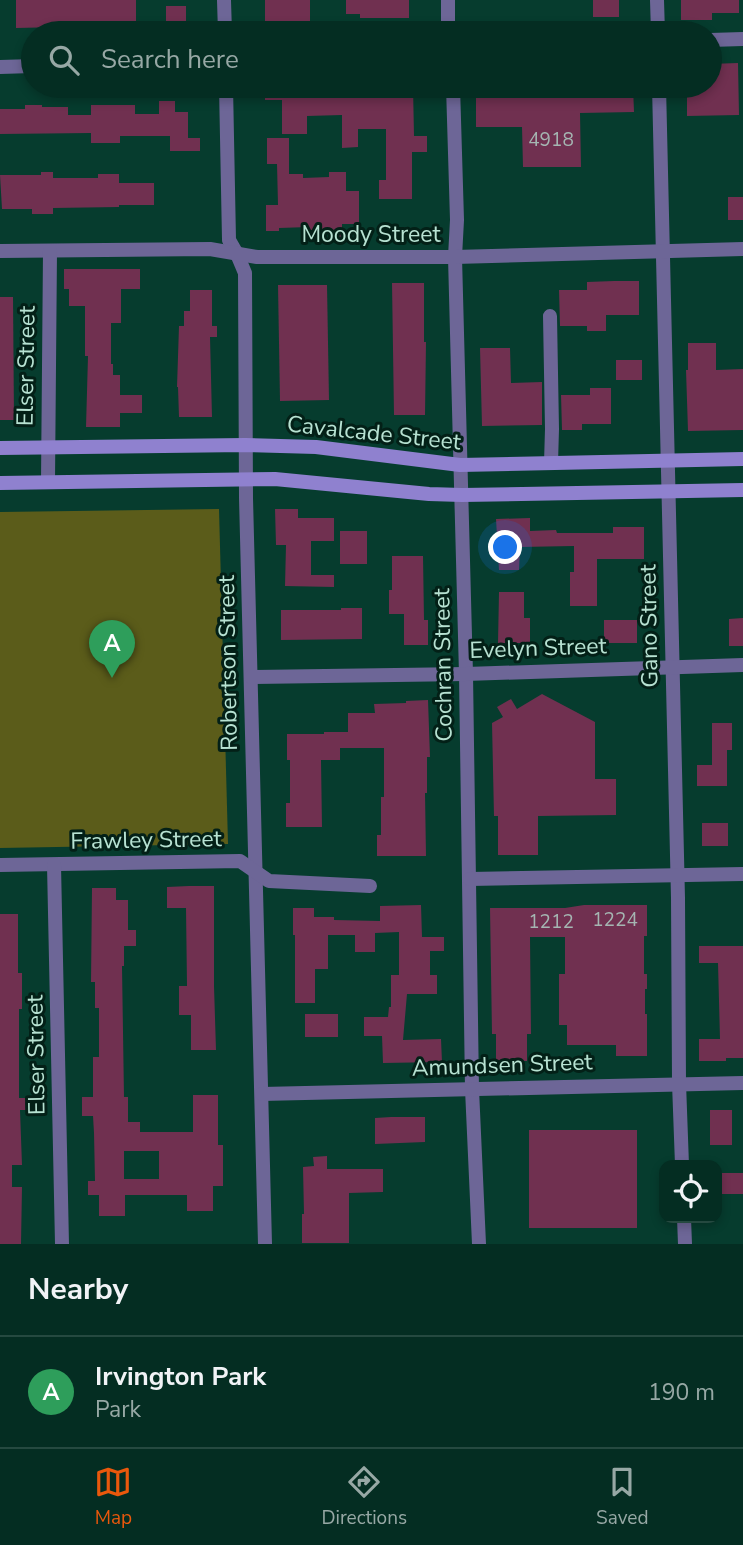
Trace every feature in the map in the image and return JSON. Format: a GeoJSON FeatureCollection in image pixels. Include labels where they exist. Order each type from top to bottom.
{"type":"FeatureCollection","features":[{"type":"Feature","properties":{"kind":"main road","name":"Cavalcade Street"},"geometry":{"type":"LineString","coordinates":[[0,448],[246,445],[316,447],[460,465],[743,459]]}},
{"type":"Feature","properties":{"kind":"main road"},"geometry":{"type":"LineString","coordinates":[[0,483],[275,479],[461,495],[743,490]]}},
{"type":"Feature","properties":{"kind":"street"},"geometry":{"type":"LineString","coordinates":[[224,0],[225,21]]}},
{"type":"Feature","properties":{"kind":"street"},"geometry":{"type":"LineString","coordinates":[[448,0],[448,21]]}},
{"type":"Feature","properties":{"kind":"street"},"geometry":{"type":"LineString","coordinates":[[657,0],[658,21]]}},
{"type":"Feature","properties":{"kind":"street"},"geometry":{"type":"LineString","coordinates":[[722,40],[743,39]]}},
{"type":"Feature","properties":{"kind":"street"},"geometry":{"type":"LineString","coordinates":[[0,67],[21,66]]}},
{"type":"Feature","properties":{"kind":"street","name":"Robertson Street"},"geometry":{"type":"LineString","coordinates":[[226,98],[229,240],[245,273],[246,479],[265,1244]]}},
{"type":"Feature","properties":{"kind":"street","name":"Cochran Street"},"geometry":{"type":"LineString","coordinates":[[453,98],[472,1089],[479,1244]]}},
{"type":"Feature","properties":{"kind":"street","name":"Gano Street"},"geometry":{"type":"LineString","coordinates":[[659,98],[678,875],[682,1160]]}},
{"type":"Feature","properties":{"kind":"street","name":"Moody Street"},"geometry":{"type":"LineString","coordinates":[[0,251],[210,249],[257,257],[455,257],[743,249]]}},
{"type":"Feature","properties":{"kind":"street","name":"Elser Street"},"geometry":{"type":"LineString","coordinates":[[48,482],[50,251]]}},
{"type":"Feature","properties":{"kind":"street"},"geometry":{"type":"LineString","coordinates":[[550,316],[551,463]]}},
{"type":"Feature","properties":{"kind":"street","name":"Evelyn Street"},"geometry":{"type":"LineString","coordinates":[[251,677],[466,674],[743,665]]}},
{"type":"Feature","properties":{"kind":"street","name":"Frawley Street"},"geometry":{"type":"LineString","coordinates":[[0,865],[240,861],[269,881],[370,886]]}},
{"type":"Feature","properties":{"kind":"street","name":"Elser Street"},"geometry":{"type":"LineString","coordinates":[[54,864],[62,1244]]}},
{"type":"Feature","properties":{"kind":"street"},"geometry":{"type":"LineString","coordinates":[[470,880],[743,874]]}},
{"type":"Feature","properties":{"kind":"street","name":"Amundsen Street"},"geometry":{"type":"LineString","coordinates":[[262,1094],[743,1083]]}},
{"type":"Feature","properties":{"kind":"street"},"geometry":{"type":"LineString","coordinates":[[684,1223],[685,1244]]}},
{"type":"Feature","properties":{"kind":"shaded area"},"geometry":{"type":"Polygon","coordinates":[[[219,509],[228,844],[0,848],[0,512],[219,509]]]}},
{"type":"Feature","properties":{"kind":"building"},"geometry":{"type":"Polygon","coordinates":[[[16,0],[136,0],[136,21],[21,21],[21,28],[16,28],[16,0]]]}},
{"type":"Feature","properties":{"kind":"building"},"geometry":{"type":"Polygon","coordinates":[[[265,0],[310,0],[310,21],[265,21],[265,0]]]}},
{"type":"Feature","properties":{"kind":"building"},"geometry":{"type":"Polygon","coordinates":[[[346,0],[409,0],[409,18],[360,18],[360,14],[346,14],[346,0]]]}},
{"type":"Feature","properties":{"kind":"building"},"geometry":{"type":"Polygon","coordinates":[[[593,0],[619,0],[619,17],[593,17],[593,0]]]}},
{"type":"Feature","properties":{"kind":"building"},"geometry":{"type":"Polygon","coordinates":[[[681,0],[739,0],[739,13],[712,13],[712,20],[681,20],[681,0]]]}},
{"type":"Feature","properties":{"kind":"building"},"geometry":{"type":"Polygon","coordinates":[[[166,6],[186,6],[186,21],[166,21],[166,6]]]}},
{"type":"Feature","properties":{"kind":"building"},"geometry":{"type":"Polygon","coordinates":[[[738,63],[739,115],[687,116],[687,98],[722,98],[722,64],[738,63]]]}},
{"type":"Feature","properties":{"kind":"building"},"geometry":{"type":"Polygon","coordinates":[[[413,98],[414,136],[427,136],[427,152],[412,152],[412,199],[379,199],[379,180],[386,180],[386,129],[358,129],[358,147],[342,148],[342,115],[307,116],[307,134],[282,134],[282,100],[265,100],[413,98]]]}},
{"type":"Feature","properties":{"kind":"building"},"geometry":{"type":"Polygon","coordinates":[[[476,98],[633,98],[634,112],[580,113],[581,167],[523,167],[522,127],[476,127],[476,98]]]}},
{"type":"Feature","properties":{"kind":"building"},"geometry":{"type":"Polygon","coordinates":[[[159,101],[175,101],[175,112],[188,112],[188,138],[200,138],[200,151],[170,151],[170,136],[120,136],[120,143],[91,143],[91,133],[0,134],[0,109],[25,109],[25,105],[42,105],[68,107],[68,115],[91,115],[91,105],[135,105],[135,114],[159,114],[159,101]]]}},
{"type":"Feature","properties":{"kind":"building"},"geometry":{"type":"Polygon","coordinates":[[[267,138],[289,138],[289,174],[303,174],[303,178],[329,177],[329,172],[346,172],[346,191],[359,191],[359,224],[342,224],[342,237],[330,237],[330,230],[309,230],[309,227],[266,231],[266,205],[278,205],[277,164],[267,164],[267,138]]]}},
{"type":"Feature","properties":{"kind":"building"},"geometry":{"type":"Polygon","coordinates":[[[41,172],[53,172],[53,178],[98,178],[98,174],[119,174],[119,183],[154,183],[154,205],[53,208],[53,214],[32,214],[32,209],[2,209],[0,175],[41,175],[41,172]]]}},
{"type":"Feature","properties":{"kind":"building"},"geometry":{"type":"Polygon","coordinates":[[[728,197],[743,197],[743,220],[728,220],[728,197]]]}},
{"type":"Feature","properties":{"kind":"building"},"geometry":{"type":"Polygon","coordinates":[[[64,269],[140,269],[140,289],[121,289],[121,323],[111,323],[111,364],[113,375],[120,375],[120,395],[142,395],[142,413],[120,413],[120,427],[86,427],[88,356],[85,356],[85,306],[69,306],[69,289],[64,289],[64,269]]]}},
{"type":"Feature","properties":{"kind":"building"},"geometry":{"type":"Polygon","coordinates":[[[639,281],[639,315],[606,315],[606,331],[587,331],[587,326],[560,326],[559,290],[587,290],[587,282],[639,281]]]}},
{"type":"Feature","properties":{"kind":"building"},"geometry":{"type":"Polygon","coordinates":[[[392,283],[424,283],[425,415],[394,415],[392,283]]]}},
{"type":"Feature","properties":{"kind":"building"},"geometry":{"type":"Polygon","coordinates":[[[278,285],[327,285],[329,400],[280,401],[278,285]]]}},
{"type":"Feature","properties":{"kind":"building"},"geometry":{"type":"Polygon","coordinates":[[[190,290],[212,290],[212,326],[217,326],[217,337],[210,337],[212,417],[179,417],[179,326],[184,326],[184,311],[190,311],[190,290]]]}},
{"type":"Feature","properties":{"kind":"building"},"geometry":{"type":"Polygon","coordinates":[[[0,297],[13,297],[14,420],[0,420],[0,297]]]}},
{"type":"Feature","properties":{"kind":"building"},"geometry":{"type":"Polygon","coordinates":[[[688,343],[716,343],[716,370],[743,369],[743,430],[688,431],[688,343]]]}},
{"type":"Feature","properties":{"kind":"building"},"geometry":{"type":"Polygon","coordinates":[[[480,348],[510,348],[511,383],[542,382],[542,425],[482,426],[480,348]]]}},
{"type":"Feature","properties":{"kind":"building"},"geometry":{"type":"Polygon","coordinates":[[[616,360],[642,360],[642,380],[616,380],[616,360]]]}},
{"type":"Feature","properties":{"kind":"building"},"geometry":{"type":"Polygon","coordinates":[[[590,388],[611,388],[611,424],[582,424],[582,430],[562,430],[561,395],[590,395],[590,388]]]}},
{"type":"Feature","properties":{"kind":"building"},"geometry":{"type":"Polygon","coordinates":[[[275,509],[298,509],[298,518],[334,518],[334,541],[311,541],[311,575],[334,575],[334,587],[285,586],[286,545],[276,545],[275,509]]]}},
{"type":"Feature","properties":{"kind":"building"},"geometry":{"type":"Polygon","coordinates":[[[530,518],[530,531],[613,533],[613,527],[644,527],[644,559],[597,559],[597,606],[570,606],[570,572],[574,572],[574,546],[520,547],[519,570],[499,570],[496,519],[530,518]]]}},
{"type":"Feature","properties":{"kind":"building"},"geometry":{"type":"Polygon","coordinates":[[[340,531],[367,531],[367,564],[340,564],[340,531]]]}},
{"type":"Feature","properties":{"kind":"building"},"geometry":{"type":"Polygon","coordinates":[[[392,556],[423,556],[424,620],[428,620],[428,645],[404,645],[404,614],[389,614],[392,556]]]}},
{"type":"Feature","properties":{"kind":"building"},"geometry":{"type":"Polygon","coordinates":[[[499,592],[524,592],[524,618],[530,618],[530,643],[498,643],[499,592]]]}},
{"type":"Feature","properties":{"kind":"building"},"geometry":{"type":"Polygon","coordinates":[[[362,608],[362,639],[281,640],[281,610],[362,608]]]}},
{"type":"Feature","properties":{"kind":"building"},"geometry":{"type":"Polygon","coordinates":[[[743,618],[743,646],[729,646],[729,619],[743,618]]]}},
{"type":"Feature","properties":{"kind":"building"},"geometry":{"type":"Polygon","coordinates":[[[604,620],[637,620],[637,643],[604,643],[604,620]]]}},
{"type":"Feature","properties":{"kind":"building"},"geometry":{"type":"Polygon","coordinates":[[[542,694],[595,722],[595,779],[616,779],[616,815],[538,816],[538,855],[498,855],[498,816],[494,816],[492,723],[503,717],[497,707],[511,699],[517,709],[542,694]]]}},
{"type":"Feature","properties":{"kind":"building"},"geometry":{"type":"Polygon","coordinates":[[[428,700],[430,757],[427,757],[425,793],[426,856],[377,856],[377,835],[381,835],[381,797],[384,797],[384,748],[340,748],[340,760],[321,760],[322,827],[286,827],[286,803],[290,803],[287,734],[348,732],[348,713],[375,713],[374,704],[428,700]]]}},
{"type":"Feature","properties":{"kind":"building"},"geometry":{"type":"Polygon","coordinates":[[[712,723],[732,723],[732,750],[727,750],[727,786],[697,786],[697,765],[712,765],[712,723]]]}},
{"type":"Feature","properties":{"kind":"building"},"geometry":{"type":"Polygon","coordinates":[[[702,823],[728,823],[728,846],[702,846],[702,823]]]}},
{"type":"Feature","properties":{"kind":"building"},"geometry":{"type":"Polygon","coordinates":[[[214,886],[216,1050],[191,1050],[191,1015],[179,1015],[179,986],[187,986],[186,908],[167,908],[167,887],[214,886]]]}},
{"type":"Feature","properties":{"kind":"building"},"geometry":{"type":"Polygon","coordinates":[[[92,888],[116,888],[116,900],[128,900],[128,930],[136,930],[136,946],[124,946],[122,966],[124,1097],[128,1097],[128,1122],[140,1122],[140,1132],[193,1132],[193,1095],[218,1095],[218,1145],[223,1145],[223,1186],[213,1186],[213,1211],[187,1211],[187,1195],[125,1195],[125,1216],[99,1216],[99,1195],[88,1195],[88,1181],[95,1181],[93,1116],[82,1116],[82,1097],[93,1097],[93,1057],[99,1057],[99,1008],[95,1008],[95,982],[91,982],[92,888]],[[124,1151],[124,1179],[159,1179],[159,1151],[124,1151]]]}},
{"type":"Feature","properties":{"kind":"building"},"geometry":{"type":"Polygon","coordinates":[[[421,905],[422,937],[444,937],[444,951],[430,951],[430,975],[437,975],[437,994],[407,994],[403,1040],[441,1039],[442,1062],[383,1063],[382,1036],[364,1036],[364,1017],[388,1017],[391,1007],[391,975],[399,975],[399,932],[375,933],[375,952],[355,952],[355,935],[328,935],[328,969],[315,969],[315,1003],[295,1003],[293,908],[314,908],[314,917],[334,917],[334,920],[380,921],[380,906],[421,905]]]}},
{"type":"Feature","properties":{"kind":"building"},"geometry":{"type":"Polygon","coordinates":[[[584,905],[647,905],[644,974],[647,974],[647,1056],[616,1056],[616,1045],[567,1045],[567,1025],[559,1025],[559,974],[565,974],[565,937],[530,937],[531,1034],[527,1034],[527,1061],[496,1061],[496,1034],[492,1034],[490,908],[565,908],[584,905]]]}},
{"type":"Feature","properties":{"kind":"building"},"geometry":{"type":"Polygon","coordinates":[[[0,914],[18,914],[18,973],[22,973],[22,1009],[19,1009],[19,1098],[29,1098],[29,1110],[20,1110],[22,1165],[12,1165],[12,1187],[22,1187],[21,1244],[0,1244],[0,914]]]}},
{"type":"Feature","properties":{"kind":"building"},"geometry":{"type":"Polygon","coordinates":[[[699,946],[743,946],[743,1058],[699,1061],[699,1039],[720,1039],[718,963],[699,963],[699,946]]]}},
{"type":"Feature","properties":{"kind":"building"},"geometry":{"type":"Polygon","coordinates":[[[305,1014],[338,1014],[338,1037],[305,1037],[305,1014]]]}},
{"type":"Feature","properties":{"kind":"building"},"geometry":{"type":"Polygon","coordinates":[[[710,1110],[732,1110],[732,1145],[710,1145],[710,1110]]]}},
{"type":"Feature","properties":{"kind":"building"},"geometry":{"type":"Polygon","coordinates":[[[425,1117],[425,1142],[375,1144],[375,1118],[425,1117]]]}},
{"type":"Feature","properties":{"kind":"building"},"geometry":{"type":"Polygon","coordinates":[[[529,1130],[637,1130],[637,1228],[529,1228],[529,1130]]]}},
{"type":"Feature","properties":{"kind":"building"},"geometry":{"type":"Polygon","coordinates":[[[327,1156],[327,1169],[383,1169],[383,1192],[349,1193],[349,1243],[302,1243],[303,1167],[314,1166],[313,1157],[327,1156]]]}},
{"type":"Feature","properties":{"kind":"building"},"geometry":{"type":"Polygon","coordinates":[[[722,1173],[743,1173],[743,1194],[722,1194],[722,1173]]]}},
{"type":"Feature","properties":{"kind":"place","name":"Irvington Park"},"geometry":{"type":"Point","coordinates":[112,678]}}]}
